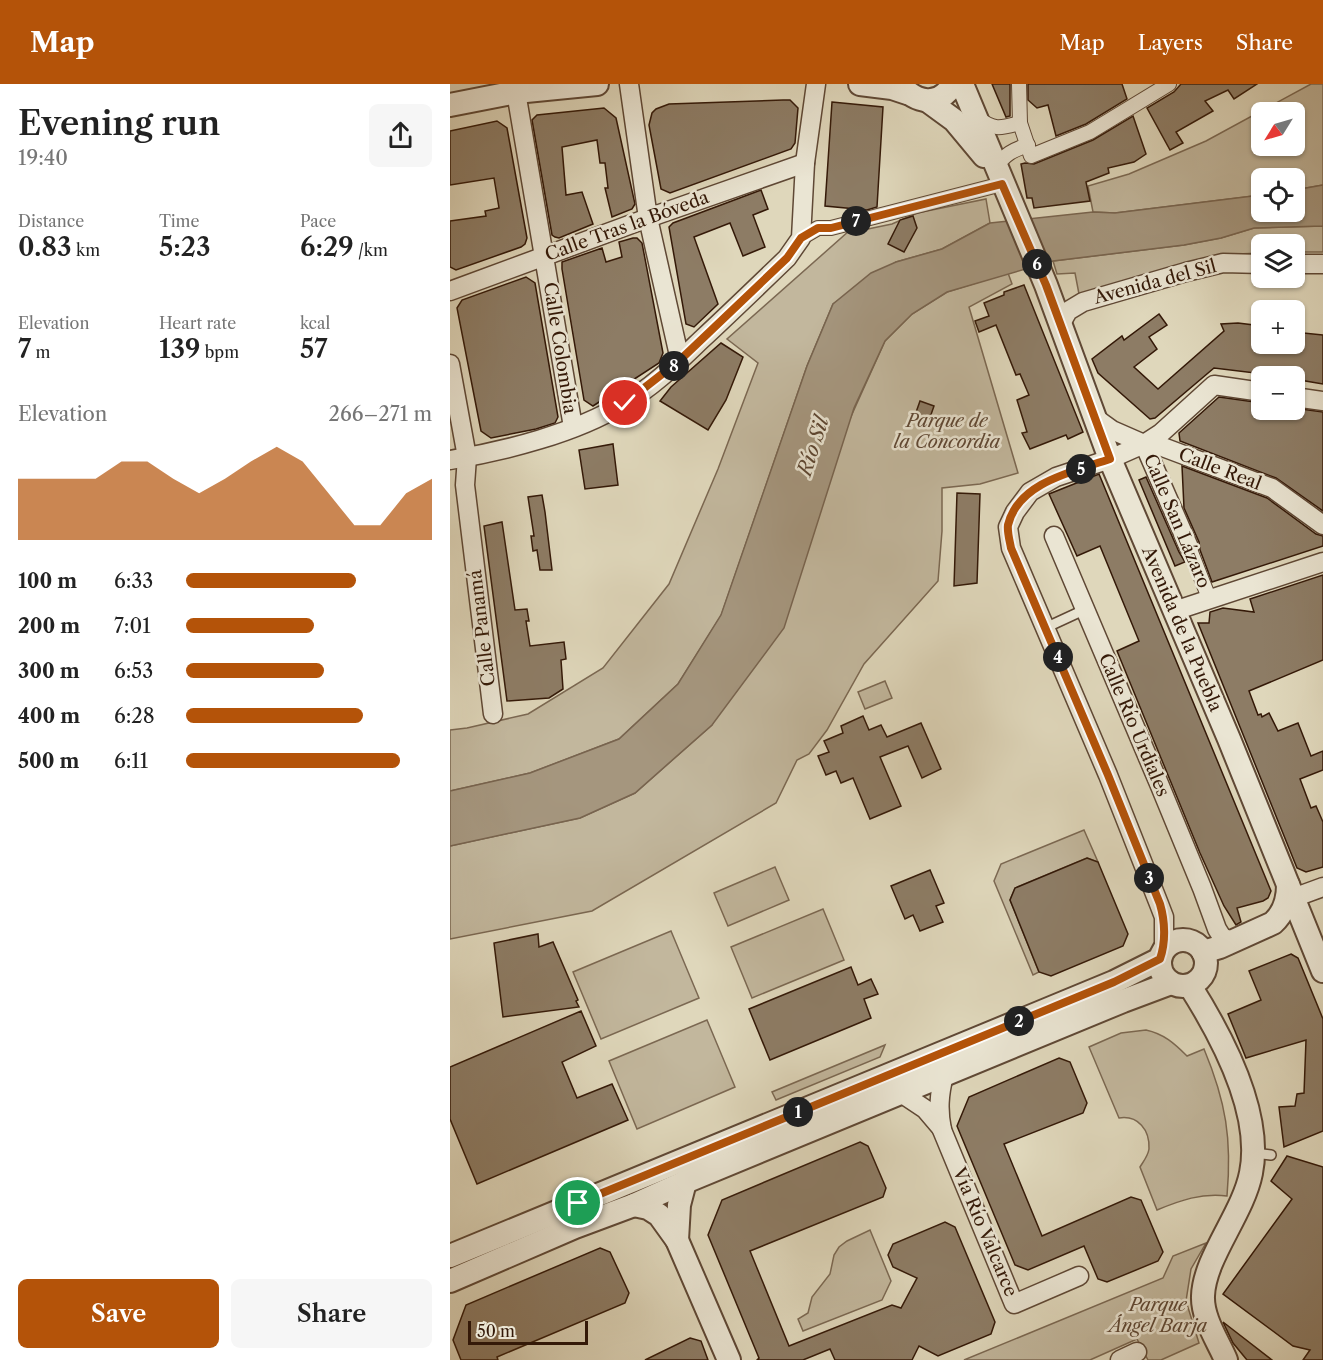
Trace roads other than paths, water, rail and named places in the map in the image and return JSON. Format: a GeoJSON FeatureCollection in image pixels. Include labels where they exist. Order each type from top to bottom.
{"type":"FeatureCollection","features":[{"type":"Feature","properties":{"kind":"street"},"geometry":{"type":"LineString","coordinates":[[450,105],[516,92],[597,84]]}},
{"type":"Feature","properties":{"kind":"street"},"geometry":{"type":"LineString","coordinates":[[628,84],[648,218],[680,360]]}},
{"type":"Feature","properties":{"kind":"street"},"geometry":{"type":"LineString","coordinates":[[801,238],[805,163],[816,84]]}},
{"type":"Feature","properties":{"kind":"street"},"geometry":{"type":"LineString","coordinates":[[860,84],[943,96],[953,84]]}},
{"type":"Feature","properties":{"kind":"street"},"geometry":{"type":"LineString","coordinates":[[962,84],[1002,181]]}},
{"type":"Feature","properties":{"kind":"street"},"geometry":{"type":"LineString","coordinates":[[1019,84],[1020,123],[1029,150]]}},
{"type":"Feature","properties":{"kind":"street"},"geometry":{"type":"LineString","coordinates":[[1002,181],[1003,157],[1011,151],[1029,150],[1090,132],[1151,90],[1170,84]]}},
{"type":"Feature","properties":{"kind":"street","name":"Calle Colombia"},"geometry":{"type":"LineString","coordinates":[[516,92],[573,427]]}},
{"type":"Feature","properties":{"kind":"street"},"geometry":{"type":"LineString","coordinates":[[912,93],[954,120],[1002,181]]}},
{"type":"Feature","properties":{"kind":"street"},"geometry":{"type":"LineString","coordinates":[[976,116],[990,127],[1003,128],[1020,123]]}},
{"type":"Feature","properties":{"kind":"street","name":"Calle Tras la Bóveda"},"geometry":{"type":"LineString","coordinates":[[450,291],[805,163]]}},
{"type":"Feature","properties":{"kind":"street"},"geometry":{"type":"LineString","coordinates":[[459,458],[521,444],[573,427],[597,419],[625,403],[680,360],[787,258],[801,238],[818,228],[831,228],[1002,181]]}},
{"type":"Feature","properties":{"kind":"street","name":"Avenida de la Puebla"},"geometry":{"type":"LineString","coordinates":[[1002,181],[1046,285],[1110,459],[1323,970]]}},
{"type":"Feature","properties":{"kind":"street","name":"Avenida del Sil"},"geometry":{"type":"LineString","coordinates":[[1060,325],[1068,311],[1092,299],[1223,263],[1251,264]]}},
{"type":"Feature","properties":{"kind":"street"},"geometry":{"type":"LineString","coordinates":[[1305,264],[1323,264]]}},
{"type":"Feature","properties":{"kind":"street","name":"Calle Panamá"},"geometry":{"type":"LineString","coordinates":[[450,364],[459,458],[465,485],[493,714]]}},
{"type":"Feature","properties":{"kind":"street"},"geometry":{"type":"LineString","coordinates":[[1227,1360],[1206,1316],[1203,1297],[1207,1275],[1247,1194],[1262,1154],[1233,1067],[1209,1018],[1180,985],[1162,973],[1164,917],[1160,904],[1108,775],[1011,548],[1008,527],[1015,512],[1030,492],[1056,477],[1110,459],[1144,444],[1161,433],[1214,385],[1251,390]]}},
{"type":"Feature","properties":{"kind":"street"},"geometry":{"type":"LineString","coordinates":[[1305,399],[1323,401]]}},
{"type":"Feature","properties":{"kind":"street","name":"Calle Real"},"geometry":{"type":"LineString","coordinates":[[1094,417],[1112,430],[1144,444],[1160,446],[1272,488],[1323,525]]}},
{"type":"Feature","properties":{"kind":"street","name":"Calle San Lázaro"},"geometry":{"type":"LineString","coordinates":[[1144,444],[1209,598]]}},
{"type":"Feature","properties":{"kind":"street","name":"Calle Río Urdiales"},"geometry":{"type":"LineString","coordinates":[[1054,536],[1222,937],[1212,951]]}},
{"type":"Feature","properties":{"kind":"street"},"geometry":{"type":"LineString","coordinates":[[1174,611],[1323,562]]}},
{"type":"Feature","properties":{"kind":"street"},"geometry":{"type":"LineString","coordinates":[[1212,951],[1263,929],[1280,916],[1288,893],[1293,896],[1323,887]]}},
{"type":"Feature","properties":{"kind":"street"},"geometry":{"type":"LineString","coordinates":[[450,1281],[465,1254],[582,1213],[1114,982],[1162,954],[1171,944],[1183,940],[1224,956],[1270,937],[1294,919],[1293,896]]}},
{"type":"Feature","properties":{"kind":"street"},"geometry":{"type":"LineString","coordinates":[[582,1213],[633,1205],[1123,1001],[1200,980],[1212,951],[1210,929],[1212,915]]}},
{"type":"Feature","properties":{"kind":"street","name":"Vía Río Valcarce"},"geometry":{"type":"LineString","coordinates":[[944,1075],[939,1095],[942,1130],[1014,1304],[1079,1276]]}},
{"type":"Feature","properties":{"kind":"street","name":"Vía Río Valcarce"},"geometry":{"type":"LineString","coordinates":[[901,1093],[925,1109],[942,1130]]}},
{"type":"Feature","properties":{"kind":"street"},"geometry":{"type":"LineString","coordinates":[[677,1240],[679,1205],[685,1182]]}},
{"type":"Feature","properties":{"kind":"street"},"geometry":{"type":"LineString","coordinates":[[633,1205],[659,1215],[677,1240],[729,1360]]}},
{"type":"Feature","properties":{"kind":"street"},"geometry":{"type":"LineString","coordinates":[[1120,1360],[1137,1352]]}},
{"type":"Feature","properties":{"kind":"lane"},"geometry":{"type":"LineString","coordinates":[[1046,628],[1086,609]]}},
{"type":"Feature","properties":{"kind":"water","name":"Río Sil"},"geometry":{"type":"Polygon","coordinates":[[[1323,185],[1323,226],[1254,228],[1221,238],[1184,245],[1053,261],[947,292],[912,314],[885,341],[854,408],[784,628],[712,725],[635,793],[580,818],[450,846],[450,791],[530,773],[619,739],[678,684],[721,615],[807,366],[833,304],[871,273],[896,262],[942,249],[990,223],[1093,212],[1115,213],[1251,196],[1251,222],[1305,222],[1305,188],[1323,185]]]}},
{"type":"Feature","properties":{"kind":"park label","name":"Parque de la Concordia"},"geometry":{"type":"Point","coordinates":[947,431]}},
{"type":"Feature","properties":{"kind":"park label","name":"Parque Ángel Barja"},"geometry":{"type":"Point","coordinates":[1158,1315]}}]}
